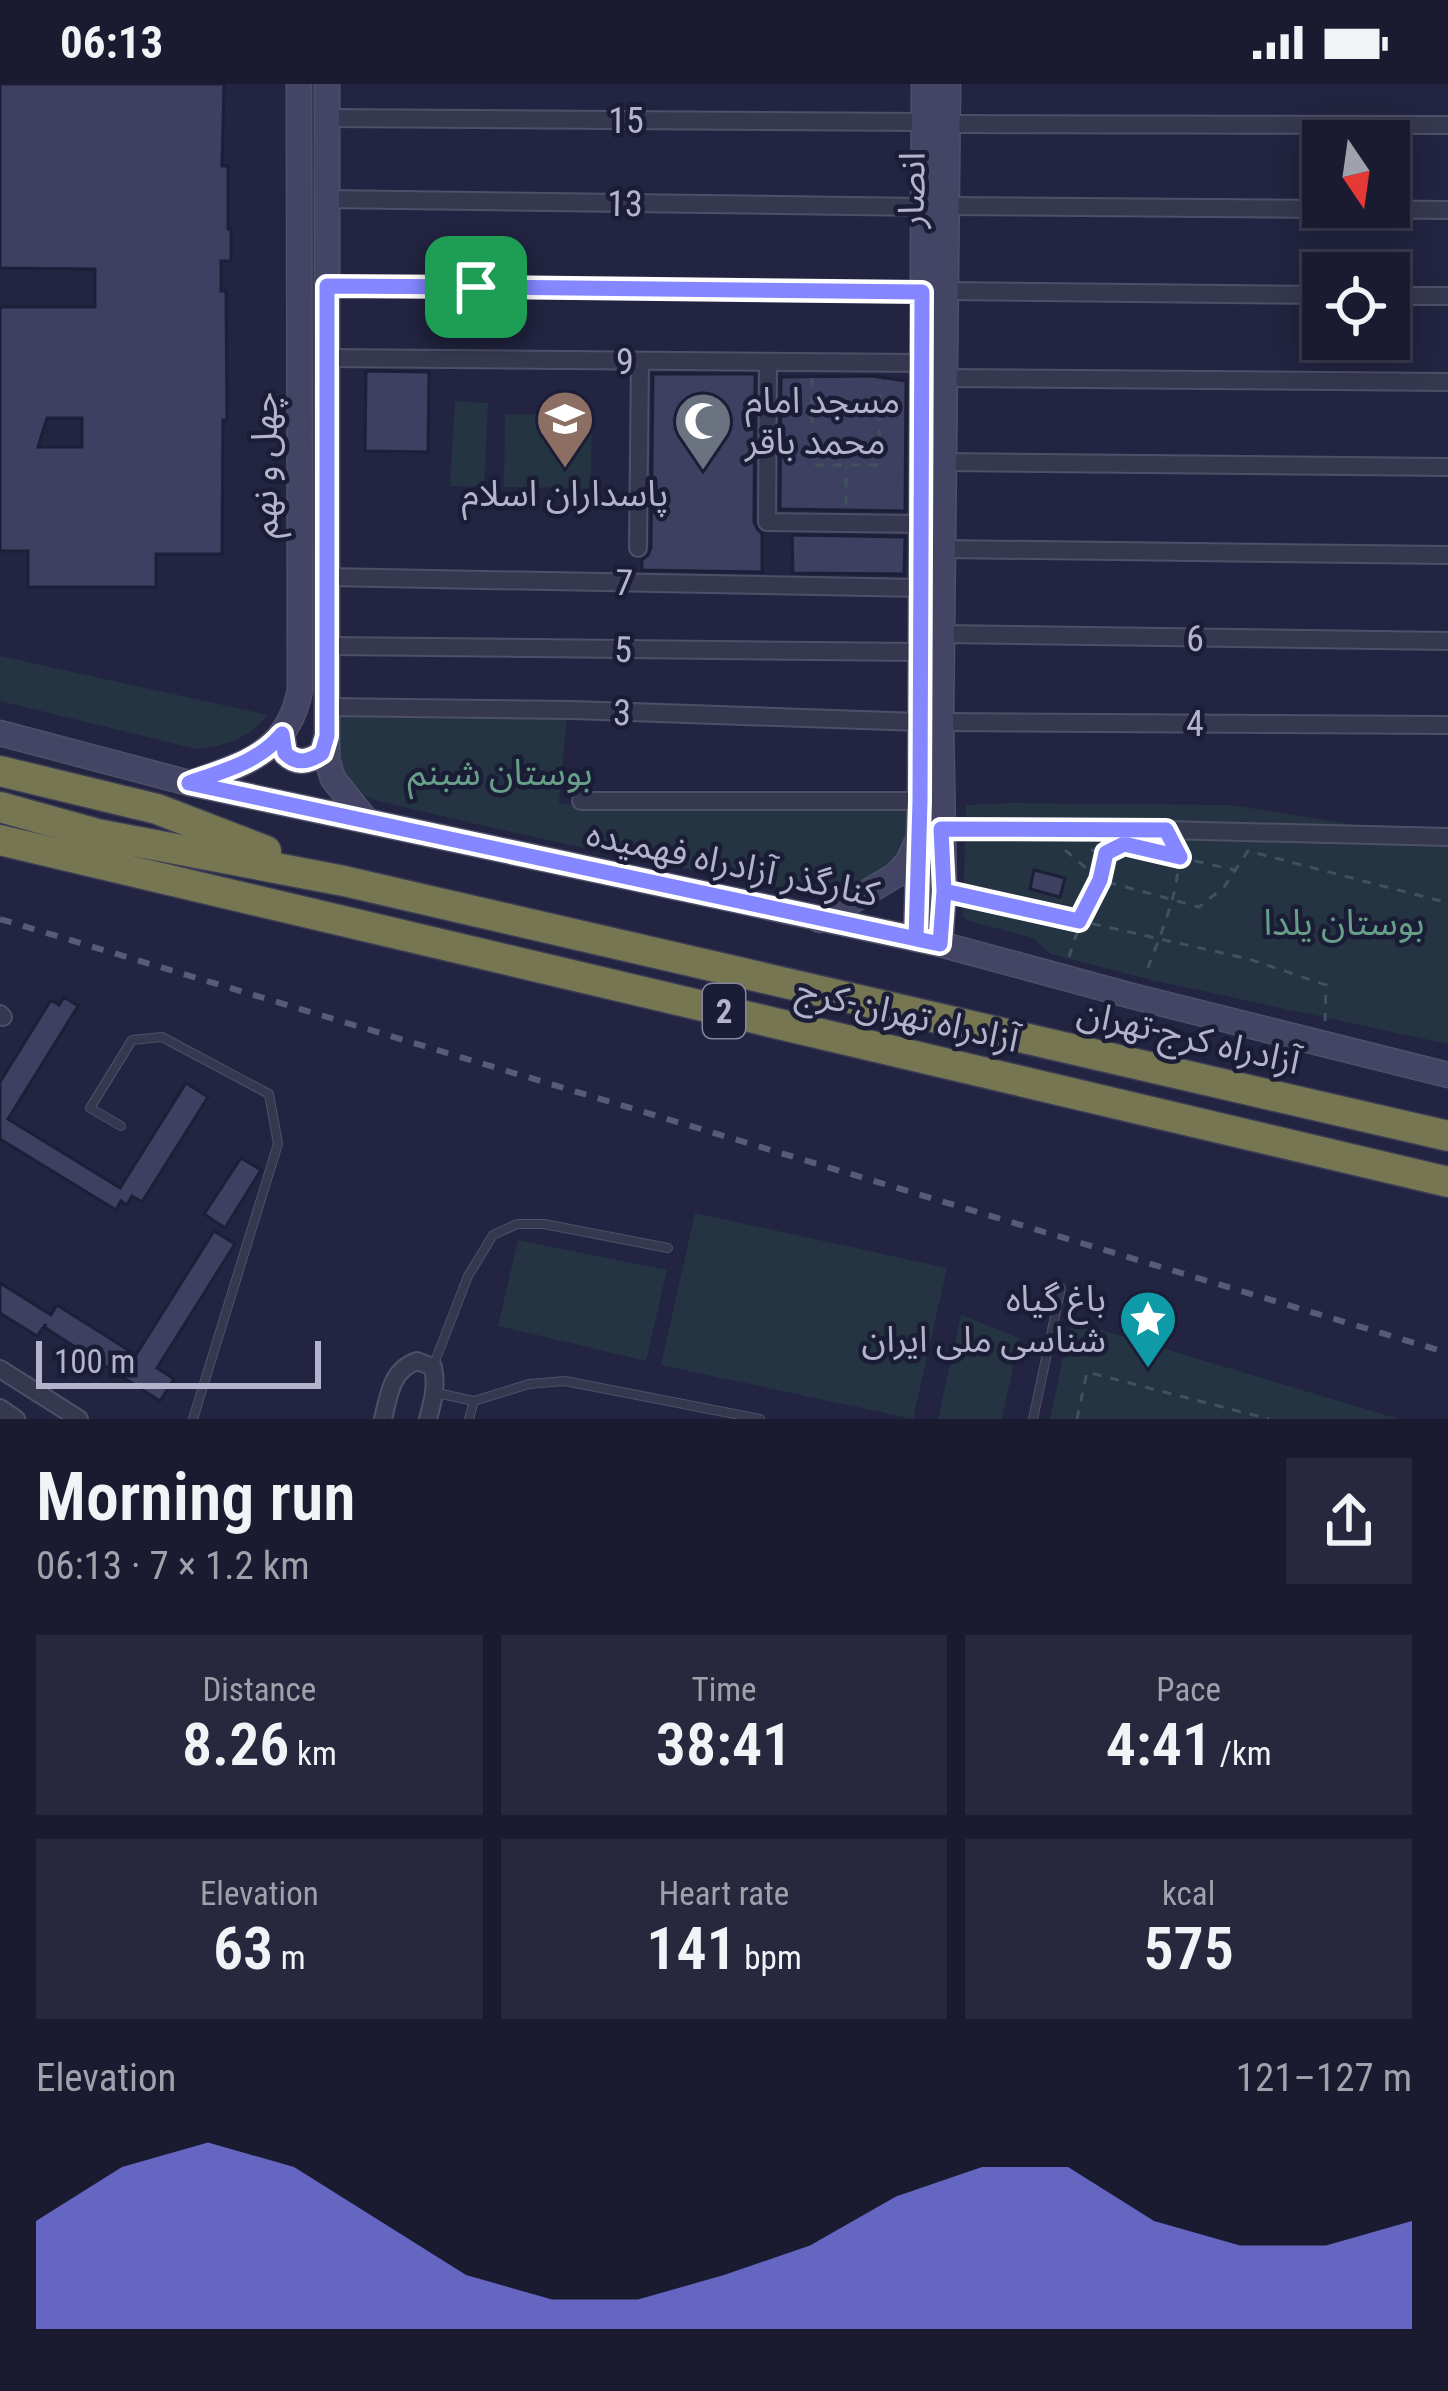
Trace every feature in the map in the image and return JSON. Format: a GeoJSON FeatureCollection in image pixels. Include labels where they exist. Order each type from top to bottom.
{"type":"FeatureCollection","features":[{"type":"Feature","properties":{"kind":"highway"},"geometry":{"type":"LineString","coordinates":[[0,771],[157,809],[344,880]]}},
{"type":"Feature","properties":{"kind":"highway","name":"آزادراه کرج-تهران"},"geometry":{"type":"LineString","coordinates":[[0,807],[98,834],[344,880],[1448,1136]]}},
{"type":"Feature","properties":{"kind":"highway","name":"آزادراه تهران-کرج"},"geometry":{"type":"LineString","coordinates":[[0,840],[1448,1181]]}},
{"type":"Feature","properties":{"kind":"street","name":"چهل و نهم"},"geometry":{"type":"LineString","coordinates":[[282,734],[300,690],[299,84]]}},
{"type":"Feature","properties":{"kind":"street","name":"چهل و نهم"},"geometry":{"type":"LineString","coordinates":[[327,84],[327,759],[333,779],[366,820]]}},
{"type":"Feature","properties":{"kind":"street","name":"انصار"},"geometry":{"type":"LineString","coordinates":[[924,84],[936,123]]}},
{"type":"Feature","properties":{"kind":"street","name":"انصار"},"geometry":{"type":"LineString","coordinates":[[928,942],[944,891],[920,801],[942,634],[944,378],[934,291],[936,123],[948,84]]}},
{"type":"Feature","properties":{"kind":"street","name":"15"},"geometry":{"type":"LineString","coordinates":[[327,118],[1448,125]]}},
{"type":"Feature","properties":{"kind":"street","name":"13"},"geometry":{"type":"LineString","coordinates":[[327,199],[1448,210]]}},
{"type":"Feature","properties":{"kind":"street"},"geometry":{"type":"LineString","coordinates":[[327,286],[1302,295]]}},
{"type":"Feature","properties":{"kind":"street","name":"انصار"},"geometry":{"type":"LineString","coordinates":[[928,942],[930,722],[920,652],[922,363],[934,291]]}},
{"type":"Feature","properties":{"kind":"street"},"geometry":{"type":"LineString","coordinates":[[1410,296],[1448,296]]}},
{"type":"Feature","properties":{"kind":"street","name":"9"},"geometry":{"type":"LineString","coordinates":[[327,358],[922,363]]}},
{"type":"Feature","properties":{"kind":"street"},"geometry":{"type":"LineString","coordinates":[[638,548],[640,361]]}},
{"type":"Feature","properties":{"kind":"street"},"geometry":{"type":"LineString","coordinates":[[768,362],[767,522],[921,524]]}},
{"type":"Feature","properties":{"kind":"street"},"geometry":{"type":"LineString","coordinates":[[944,378],[1448,382]]}},
{"type":"Feature","properties":{"kind":"street"},"geometry":{"type":"LineString","coordinates":[[944,462],[1448,467]]}},
{"type":"Feature","properties":{"kind":"street"},"geometry":{"type":"LineString","coordinates":[[943,550],[1448,555]]}},
{"type":"Feature","properties":{"kind":"street","name":"7"},"geometry":{"type":"LineString","coordinates":[[327,577],[920,588]]}},
{"type":"Feature","properties":{"kind":"street","name":"6"},"geometry":{"type":"LineString","coordinates":[[942,634],[1448,641]]}},
{"type":"Feature","properties":{"kind":"street","name":"5"},"geometry":{"type":"LineString","coordinates":[[327,646],[920,652]]}},
{"type":"Feature","properties":{"kind":"street","name":"3"},"geometry":{"type":"LineString","coordinates":[[326,707],[930,722]]}},
{"type":"Feature","properties":{"kind":"street","name":"4"},"geometry":{"type":"LineString","coordinates":[[930,722],[1448,724]]}},
{"type":"Feature","properties":{"kind":"street","name":"کنارگذر آزادراه فهمیده"},"geometry":{"type":"LineString","coordinates":[[0,733],[189,783],[928,942],[1448,1076]]}},
{"type":"Feature","properties":{"kind":"street"},"geometry":{"type":"LineString","coordinates":[[282,734],[285,753],[297,761],[322,753],[327,736]]}},
{"type":"Feature","properties":{"kind":"street"},"geometry":{"type":"LineString","coordinates":[[189,783],[244,764],[282,734]]}},
{"type":"Feature","properties":{"kind":"street"},"geometry":{"type":"LineString","coordinates":[[581,802],[920,801]]}},
{"type":"Feature","properties":{"kind":"street"},"geometry":{"type":"LineString","coordinates":[[820,920],[896,875],[930,832],[1166,830],[1448,837]]}},
{"type":"Feature","properties":{"kind":"street"},"geometry":{"type":"LineString","coordinates":[[382,1419],[393,1380],[404,1366],[417,1360],[433,1367],[436,1393],[428,1419]]}},
{"type":"Feature","properties":{"kind":"street"},"geometry":{"type":"LineString","coordinates":[[5,1376],[79,1419]]}},
{"type":"Feature","properties":{"kind":"street"},"geometry":{"type":"LineString","coordinates":[[0,1408],[16,1419]]}},
{"type":"Feature","properties":{"kind":"lane"},"geometry":{"type":"LineString","coordinates":[[121,1126],[90,1108],[131,1040],[162,1037],[269,1094],[278,1144],[193,1419]]}},
{"type":"Feature","properties":{"kind":"lane"},"geometry":{"type":"LineString","coordinates":[[433,1367],[468,1276],[493,1235],[517,1225],[544,1224],[668,1248]]}},
{"type":"Feature","properties":{"kind":"lane"},"geometry":{"type":"LineString","coordinates":[[1033,1419],[1061,1288]]}},
{"type":"Feature","properties":{"kind":"lane"},"geometry":{"type":"LineString","coordinates":[[436,1393],[474,1400],[529,1384],[565,1381],[760,1419]]}},
{"type":"Feature","properties":{"kind":"lane"},"geometry":{"type":"LineString","coordinates":[[469,1419],[474,1400]]}},
{"type":"Feature","properties":{"kind":"lane"},"geometry":{"type":"LineString","coordinates":[[675,1419],[678,1403]]}},
{"type":"Feature","properties":{"kind":"path"},"geometry":{"type":"LineString","coordinates":[[812,362],[812,465],[879,465],[880,362]]}},
{"type":"Feature","properties":{"kind":"path"},"geometry":{"type":"LineString","coordinates":[[846,523],[847,465]]}},
{"type":"Feature","properties":{"kind":"path"},"geometry":{"type":"LineString","coordinates":[[1148,968],[1172,900],[1180,857],[1166,830]]}},
{"type":"Feature","properties":{"kind":"path"},"geometry":{"type":"LineString","coordinates":[[1073,846],[1057,842],[1100,880],[1198,907],[1224,886],[1249,851],[1448,902]]}},
{"type":"Feature","properties":{"kind":"path"},"geometry":{"type":"LineString","coordinates":[[1090,849],[1106,853],[1124,844]]}},
{"type":"Feature","properties":{"kind":"path"},"geometry":{"type":"LineString","coordinates":[[1142,849],[1235,870]]}},
{"type":"Feature","properties":{"kind":"path"},"geometry":{"type":"LineString","coordinates":[[1068,958],[1106,853]]}},
{"type":"Feature","properties":{"kind":"path"},"geometry":{"type":"LineString","coordinates":[[944,891],[1249,959],[1326,985],[1324,1043]]}},
{"type":"Feature","properties":{"kind":"path"},"geometry":{"type":"LineString","coordinates":[[1077,1419],[1087,1372],[1269,1419]]}},
{"type":"Feature","properties":{"kind":"green space"},"geometry":{"type":"Polygon","coordinates":[[[455,401],[488,403],[484,487],[450,486],[455,401]]]}},
{"type":"Feature","properties":{"kind":"green space"},"geometry":{"type":"Polygon","coordinates":[[[505,414],[592,415],[591,488],[504,487],[505,414]]]}},
{"type":"Feature","properties":{"kind":"green space"},"geometry":{"type":"Polygon","coordinates":[[[0,656],[268,715],[236,740],[196,749],[0,701],[0,656]]]}},
{"type":"Feature","properties":{"kind":"green space","name":"بوستان شبنم"},"geometry":{"type":"Polygon","coordinates":[[[332,716],[567,716],[559,803],[589,808],[913,807],[909,839],[895,861],[877,876],[845,890],[822,893],[590,849],[364,795],[340,768],[332,716]]]}},
{"type":"Feature","properties":{"kind":"green space","name":"بوستان یلدا"},"geometry":{"type":"Polygon","coordinates":[[[966,805],[1231,805],[1448,840],[1448,1044],[1151,980],[1051,954],[1033,938],[969,921],[963,917],[966,805]]]}},
{"type":"Feature","properties":{"kind":"green space"},"geometry":{"type":"Polygon","coordinates":[[[695,1213],[947,1268],[913,1419],[661,1365],[695,1213]]]}},
{"type":"Feature","properties":{"kind":"green space"},"geometry":{"type":"Polygon","coordinates":[[[518,1240],[667,1270],[646,1361],[498,1326],[518,1240]]]}},
{"type":"Feature","properties":{"kind":"green space"},"geometry":{"type":"Polygon","coordinates":[[[961,1315],[1019,1338],[1002,1419],[938,1419],[961,1315]]]}},
{"type":"Feature","properties":{"kind":"green space","name":"باغ گیاه‌ شناسی ملی ایران"},"geometry":{"type":"Polygon","coordinates":[[[1071,1321],[1399,1419],[1050,1419],[1071,1321]]]}},
{"type":"Feature","properties":{"kind":"building"},"geometry":{"type":"Polygon","coordinates":[[[0,84],[224,84],[222,166],[228,166],[231,261],[221,261],[221,291],[226,291],[227,420],[223,420],[222,554],[156,554],[156,587],[28,587],[28,551],[0,551],[0,307],[95,307],[95,269],[0,268],[0,84]],[[47,418],[38,447],[82,447],[82,418],[47,418]]]}},
{"type":"Feature","properties":{"kind":"building"},"geometry":{"type":"Polygon","coordinates":[[[366,371],[429,372],[428,452],[365,451],[366,371]]]}},
{"type":"Feature","properties":{"kind":"building","name":"مسجد امام محمد باقر"},"geometry":{"type":"Polygon","coordinates":[[[653,374],[755,374],[754,522],[762,534],[762,572],[642,570],[642,560],[651,548],[653,374]]]}},
{"type":"Feature","properties":{"kind":"building"},"geometry":{"type":"Polygon","coordinates":[[[872,376],[906,381],[905,511],[780,509],[781,377],[872,376]]]}},
{"type":"Feature","properties":{"kind":"building"},"geometry":{"type":"Polygon","coordinates":[[[792,535],[905,537],[904,574],[793,573],[792,535]]]}},
{"type":"Feature","properties":{"kind":"building"},"geometry":{"type":"Polygon","coordinates":[[[1034,870],[1065,878],[1060,897],[1030,889],[1034,870]]]}},
{"type":"Feature","properties":{"kind":"building"},"geometry":{"type":"Polygon","coordinates":[[[64,997],[78,1006],[8,1119],[120,1188],[186,1083],[208,1097],[142,1202],[132,1196],[116,1210],[0,1139],[0,1082],[51,1000],[59,1005],[64,997]]]}},
{"type":"Feature","properties":{"kind":"building"},"geometry":{"type":"Polygon","coordinates":[[[241,1158],[261,1170],[225,1228],[204,1214],[241,1158]]]}},
{"type":"Feature","properties":{"kind":"building"},"geometry":{"type":"Polygon","coordinates":[[[214,1231],[235,1244],[157,1368],[174,1379],[160,1401],[44,1327],[46,1324],[37,1336],[0,1313],[0,1283],[51,1315],[57,1305],[136,1355],[214,1231]]]}},
{"type":"Feature","properties":{"kind":"railway"},"geometry":{"type":"LineString","coordinates":[[0,919],[1448,1353]]}},
{"type":"Feature","properties":{"kind":"place","name":"پاسداران اسلام"},"geometry":{"type":"Point","coordinates":[565,470]}},
{"type":"Feature","properties":{"kind":"place","name":"مسجد امام محمد باقر"},"geometry":{"type":"Point","coordinates":[703,472]}},
{"type":"Feature","properties":{"kind":"place","name":"باغ گیاه‌ شناسی ملی ایران"},"geometry":{"type":"Point","coordinates":[1148,1370]}},
{"type":"Feature","properties":{"kind":"route"},"geometry":{"type":"LineString","coordinates":[[476,287],[327,286],[327,736],[322,753],[306,761],[285,753],[282,734],[244,764],[189,783],[820,920],[940,944],[941,829],[1166,830],[1180,857],[1124,844],[1106,853],[1100,880],[1079,921],[944,891],[940,944],[916,939],[922,292],[476,287]]}}]}
